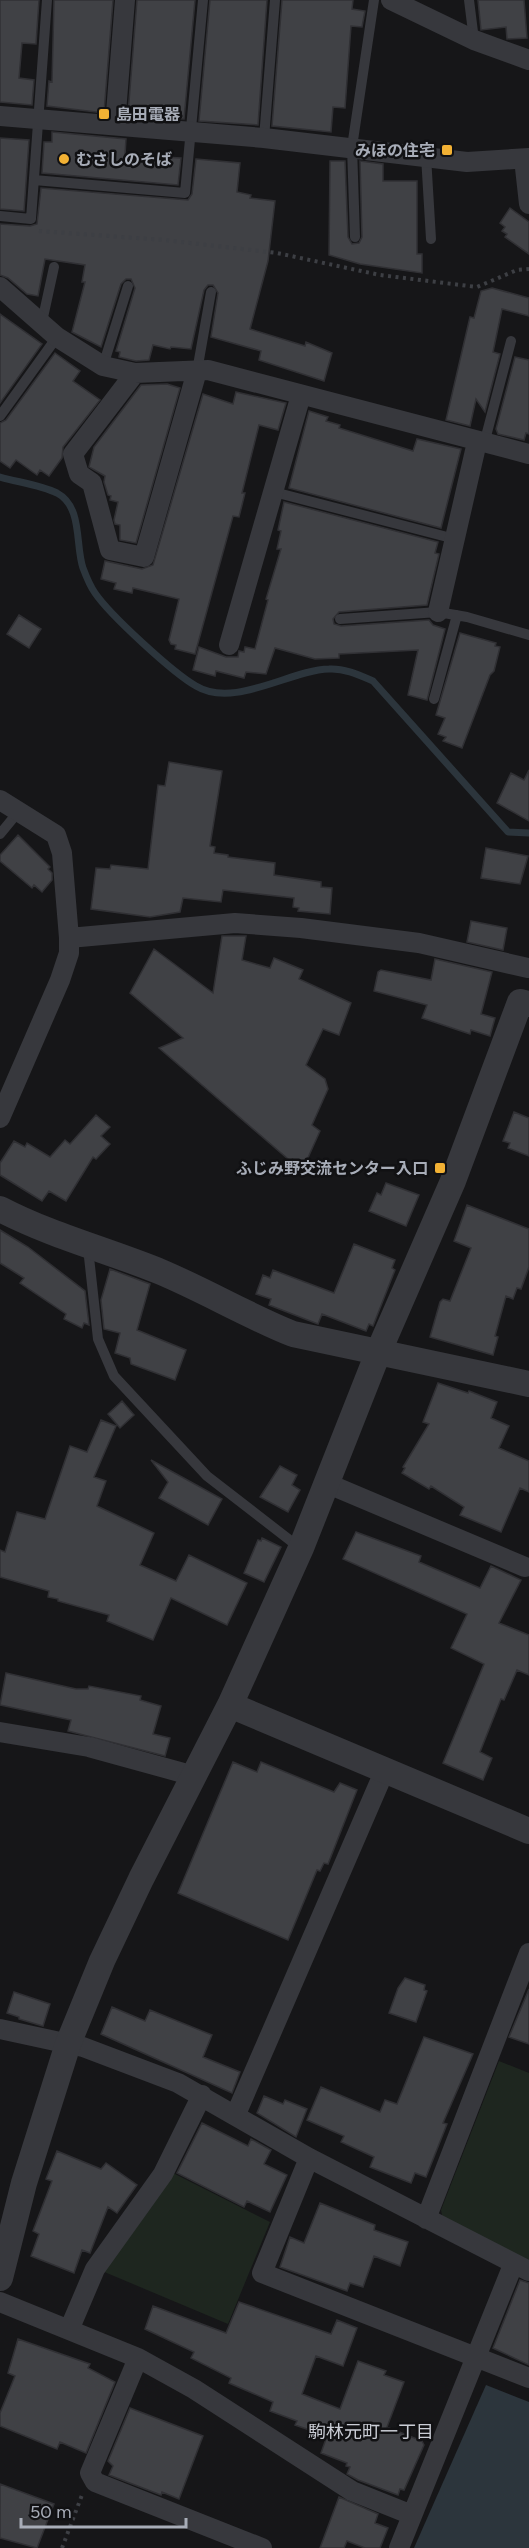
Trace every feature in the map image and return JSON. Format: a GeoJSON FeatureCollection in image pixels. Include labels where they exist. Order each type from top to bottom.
{"type":"FeatureCollection","features":[{"type":"Feature","properties":{"kind":"street"},"geometry":{"type":"LineString","coordinates":[[115,125],[125,0]]}},
{"type":"Feature","properties":{"kind":"street"},"geometry":{"type":"LineString","coordinates":[[391,0],[474,40],[529,60]]}},
{"type":"Feature","properties":{"kind":"street"},"geometry":{"type":"LineString","coordinates":[[0,116],[192,134],[264,138],[467,162],[526,158],[529,204]]}},
{"type":"Feature","properties":{"kind":"street"},"geometry":{"type":"LineString","coordinates":[[3,296],[42,322],[57,336],[103,366],[135,373],[208,370],[529,454]]}},
{"type":"Feature","properties":{"kind":"street"},"geometry":{"type":"LineString","coordinates":[[135,373],[73,454],[79,474],[92,483],[110,550],[144,557],[197,370]]}},
{"type":"Feature","properties":{"kind":"street"},"geometry":{"type":"LineString","coordinates":[[229,645],[301,395]]}},
{"type":"Feature","properties":{"kind":"street"},"geometry":{"type":"LineString","coordinates":[[448,614],[455,539],[481,443]]}},
{"type":"Feature","properties":{"kind":"street"},"geometry":{"type":"LineString","coordinates":[[0,800],[56,835],[60,843],[69,938],[69,953],[60,980],[0,1118]]}},
{"type":"Feature","properties":{"kind":"street"},"geometry":{"type":"LineString","coordinates":[[1,2264],[42,2122],[68,2044],[102,1961],[230,1705],[301,1548],[378,1353],[453,1181],[524,1003],[529,966],[419,943],[301,928],[235,923],[69,938]]}},
{"type":"Feature","properties":{"kind":"street"},"geometry":{"type":"LineString","coordinates":[[0,1209],[88,1248],[187,1283],[262,1322],[293,1334],[529,1384]]}},
{"type":"Feature","properties":{"kind":"street"},"geometry":{"type":"LineString","coordinates":[[326,1483],[528,1564]]}},
{"type":"Feature","properties":{"kind":"street"},"geometry":{"type":"LineString","coordinates":[[230,1705],[529,1832]]}},
{"type":"Feature","properties":{"kind":"street"},"geometry":{"type":"LineString","coordinates":[[0,1731],[89,1747],[194,1776]]}},
{"type":"Feature","properties":{"kind":"street"},"geometry":{"type":"LineString","coordinates":[[237,2114],[384,1772]]}},
{"type":"Feature","properties":{"kind":"street"},"geometry":{"type":"LineString","coordinates":[[426,2219],[529,1953]]}},
{"type":"Feature","properties":{"kind":"street"},"geometry":{"type":"LineString","coordinates":[[0,2029],[83,2047],[178,2083],[237,2114],[309,2158],[521,2268],[477,2357],[399,2548]]}},
{"type":"Feature","properties":{"kind":"street"},"geometry":{"type":"LineString","coordinates":[[69,2330],[95,2269],[163,2174],[202,2095]]}},
{"type":"Feature","properties":{"kind":"street"},"geometry":{"type":"LineString","coordinates":[[309,2158],[261,2273],[529,2379]]}},
{"type":"Feature","properties":{"kind":"street"},"geometry":{"type":"LineString","coordinates":[[0,2302],[138,2358],[194,2389],[352,2491],[412,2515]]}},
{"type":"Feature","properties":{"kind":"street"},"geometry":{"type":"LineString","coordinates":[[138,2358],[90,2473],[92,2478],[96,2482],[262,2548]]}},
{"type":"Feature","properties":{"kind":"lane"},"geometry":{"type":"LineString","coordinates":[[0,216],[31,219],[47,0]]}},
{"type":"Feature","properties":{"kind":"lane"},"geometry":{"type":"LineString","coordinates":[[34,180],[185,193],[203,0]]}},
{"type":"Feature","properties":{"kind":"lane"},"geometry":{"type":"LineString","coordinates":[[264,138],[275,0]]}},
{"type":"Feature","properties":{"kind":"lane"},"geometry":{"type":"LineString","coordinates":[[355,237],[352,147],[374,0]]}},
{"type":"Feature","properties":{"kind":"lane"},"geometry":{"type":"LineString","coordinates":[[469,0],[474,40]]}},
{"type":"Feature","properties":{"kind":"lane"},"geometry":{"type":"LineString","coordinates":[[426,156],[431,239]]}},
{"type":"Feature","properties":{"kind":"lane"},"geometry":{"type":"LineString","coordinates":[[42,322],[54,267]]}},
{"type":"Feature","properties":{"kind":"lane"},"geometry":{"type":"LineString","coordinates":[[103,366],[128,286]]}},
{"type":"Feature","properties":{"kind":"lane"},"geometry":{"type":"LineString","coordinates":[[197,370],[211,292]]}},
{"type":"Feature","properties":{"kind":"lane"},"geometry":{"type":"LineString","coordinates":[[0,416],[57,336]]}},
{"type":"Feature","properties":{"kind":"lane"},"geometry":{"type":"LineString","coordinates":[[481,443],[511,341]]}},
{"type":"Feature","properties":{"kind":"lane"},"geometry":{"type":"LineString","coordinates":[[274,492],[455,539]]}},
{"type":"Feature","properties":{"kind":"lane"},"geometry":{"type":"LineString","coordinates":[[340,620],[448,614],[529,635]]}},
{"type":"Feature","properties":{"kind":"lane"},"geometry":{"type":"LineString","coordinates":[[434,699],[448,614]]}},
{"type":"Feature","properties":{"kind":"lane"},"geometry":{"type":"LineString","coordinates":[[0,834],[20,811]]}},
{"type":"Feature","properties":{"kind":"lane"},"geometry":{"type":"LineString","coordinates":[[88,1248],[98,1339],[114,1376],[207,1476],[301,1548]]}},
{"type":"Feature","properties":{"kind":"path"},"geometry":{"type":"LineString","coordinates":[[30,230],[164,240],[277,253],[380,274],[477,287],[517,270],[529,269]]}},
{"type":"Feature","properties":{"kind":"path"},"geometry":{"type":"LineString","coordinates":[[63,2548],[84,2490],[92,2478]]}},
{"type":"Feature","properties":{"kind":"shaded area"},"geometry":{"type":"Polygon","coordinates":[[[499,2061],[529,2073],[529,2260],[443,2220],[441,2210],[499,2061]]]}},
{"type":"Feature","properties":{"kind":"shaded area"},"geometry":{"type":"Polygon","coordinates":[[[173,2173],[270,2222],[228,2324],[102,2271],[173,2173]]]}},
{"type":"Feature","properties":{"kind":"shaded area"},"geometry":{"type":"Polygon","coordinates":[[[486,2385],[529,2402],[529,2548],[414,2548],[486,2385]]]}},
{"type":"Feature","properties":{"kind":"building"},"geometry":{"type":"Polygon","coordinates":[[[0,0],[39,0],[36,44],[22,43],[19,78],[34,80],[32,105],[0,102],[0,0]]]}},
{"type":"Feature","properties":{"kind":"building"},"geometry":{"type":"Polygon","coordinates":[[[54,0],[113,0],[104,113],[47,106],[49,81],[52,82],[54,0]]]}},
{"type":"Feature","properties":{"kind":"building"},"geometry":{"type":"Polygon","coordinates":[[[137,0],[195,0],[184,119],[128,114],[137,0]]]}},
{"type":"Feature","properties":{"kind":"building"},"geometry":{"type":"Polygon","coordinates":[[[210,0],[267,0],[258,125],[199,121],[210,0]]]}},
{"type":"Feature","properties":{"kind":"building"},"geometry":{"type":"Polygon","coordinates":[[[282,0],[353,0],[352,9],[365,11],[362,27],[351,26],[345,108],[333,107],[331,132],[272,126],[282,0]]]}},
{"type":"Feature","properties":{"kind":"building"},"geometry":{"type":"Polygon","coordinates":[[[478,0],[524,0],[527,38],[507,39],[506,27],[481,30],[478,0]]]}},
{"type":"Feature","properties":{"kind":"building"},"geometry":{"type":"Polygon","coordinates":[[[52,132],[126,139],[125,155],[181,158],[178,185],[42,173],[44,142],[52,142],[52,132]]]}},
{"type":"Feature","properties":{"kind":"building"},"geometry":{"type":"Polygon","coordinates":[[[0,138],[29,140],[24,211],[0,209],[0,138]]]}},
{"type":"Feature","properties":{"kind":"building"},"geometry":{"type":"Polygon","coordinates":[[[196,159],[240,163],[237,192],[251,195],[250,198],[275,201],[268,261],[250,329],[305,346],[306,342],[332,353],[324,381],[259,360],[261,351],[211,337],[218,293],[213,285],[208,285],[204,290],[191,349],[171,347],[170,349],[153,345],[149,360],[136,361],[119,357],[120,352],[116,351],[135,288],[131,279],[126,279],[121,284],[101,347],[72,332],[85,282],[82,282],[85,265],[45,259],[38,296],[27,294],[8,278],[0,275],[0,224],[30,226],[37,224],[41,188],[188,200],[192,194],[196,159]]]}},
{"type":"Feature","properties":{"kind":"building"},"geometry":{"type":"Polygon","coordinates":[[[330,161],[345,161],[348,237],[352,244],[359,243],[362,237],[360,161],[383,164],[383,181],[417,181],[417,254],[422,254],[422,273],[360,264],[329,255],[330,161]]]}},
{"type":"Feature","properties":{"kind":"building"},"geometry":{"type":"Polygon","coordinates":[[[510,208],[529,222],[529,254],[505,237],[507,234],[502,231],[505,227],[500,223],[510,208]]]}},
{"type":"Feature","properties":{"kind":"building"},"geometry":{"type":"Polygon","coordinates":[[[492,288],[529,298],[529,316],[502,309],[493,352],[500,354],[485,412],[476,399],[470,426],[446,420],[470,317],[474,318],[481,291],[492,288]]]}},
{"type":"Feature","properties":{"kind":"building"},"geometry":{"type":"Polygon","coordinates":[[[0,314],[42,344],[0,403],[0,314]]]}},
{"type":"Feature","properties":{"kind":"building"},"geometry":{"type":"Polygon","coordinates":[[[55,353],[80,371],[73,381],[100,400],[63,447],[62,458],[49,476],[40,470],[37,475],[16,460],[10,468],[0,461],[0,423],[6,420],[55,353]]]}},
{"type":"Feature","properties":{"kind":"building"},"geometry":{"type":"Polygon","coordinates":[[[515,357],[529,360],[529,434],[526,433],[524,440],[498,434],[496,429],[515,357]]]}},
{"type":"Feature","properties":{"kind":"building"},"geometry":{"type":"Polygon","coordinates":[[[167,384],[180,388],[136,543],[120,540],[120,525],[115,524],[114,520],[118,502],[110,500],[111,496],[108,495],[104,482],[105,476],[89,467],[94,447],[141,385],[167,384]]]}},
{"type":"Feature","properties":{"kind":"building"},"geometry":{"type":"Polygon","coordinates":[[[236,392],[286,403],[278,430],[259,425],[242,493],[245,493],[239,517],[233,516],[195,654],[175,649],[176,645],[171,644],[169,640],[179,599],[133,588],[132,593],[114,589],[116,583],[101,579],[105,561],[142,569],[153,565],[203,394],[233,404],[236,392]]]}},
{"type":"Feature","properties":{"kind":"building"},"geometry":{"type":"Polygon","coordinates":[[[309,411],[328,417],[326,421],[340,425],[339,428],[413,451],[417,439],[461,449],[441,528],[289,488],[309,411]]]}},
{"type":"Feature","properties":{"kind":"building"},"geometry":{"type":"Polygon","coordinates":[[[284,502],[438,542],[435,553],[439,554],[427,605],[339,612],[333,619],[334,624],[341,626],[429,620],[433,625],[445,629],[427,700],[408,695],[418,650],[339,654],[339,658],[315,659],[275,648],[266,674],[246,672],[244,678],[216,671],[215,676],[193,670],[199,647],[226,657],[238,657],[239,651],[244,652],[245,647],[255,649],[268,600],[266,599],[281,549],[277,549],[281,531],[278,530],[284,502]]]}},
{"type":"Feature","properties":{"kind":"building"},"geometry":{"type":"Polygon","coordinates":[[[19,615],[41,629],[29,648],[7,634],[19,615]]]}},
{"type":"Feature","properties":{"kind":"building"},"geometry":{"type":"Polygon","coordinates":[[[460,633],[496,643],[495,646],[500,647],[494,671],[490,675],[462,748],[443,741],[446,737],[438,734],[445,718],[436,715],[460,633]]]}},
{"type":"Feature","properties":{"kind":"building"},"geometry":{"type":"Polygon","coordinates":[[[169,762],[222,771],[210,846],[215,847],[214,853],[275,863],[274,875],[321,882],[321,887],[332,888],[330,914],[298,911],[299,908],[293,907],[294,898],[223,890],[221,902],[183,898],[180,912],[150,917],[91,909],[96,868],[110,869],[111,865],[148,869],[158,785],[165,786],[169,762]]]}},
{"type":"Feature","properties":{"kind":"building"},"geometry":{"type":"Polygon","coordinates":[[[529,770],[529,821],[497,803],[511,773],[524,780],[529,770]]]}},
{"type":"Feature","properties":{"kind":"building"},"geometry":{"type":"Polygon","coordinates":[[[18,835],[50,867],[48,869],[52,873],[52,880],[42,892],[34,885],[32,888],[0,861],[0,855],[18,835]]]}},
{"type":"Feature","properties":{"kind":"building"},"geometry":{"type":"Polygon","coordinates":[[[486,848],[528,856],[520,884],[481,878],[486,848]]]}},
{"type":"Feature","properties":{"kind":"building"},"geometry":{"type":"Polygon","coordinates":[[[471,921],[507,928],[503,950],[467,942],[471,921]]]}},
{"type":"Feature","properties":{"kind":"building"},"geometry":{"type":"Polygon","coordinates":[[[222,936],[246,936],[242,960],[270,968],[274,958],[303,970],[299,979],[351,1003],[339,1035],[323,1029],[306,1065],[325,1079],[328,1089],[312,1125],[320,1131],[302,1171],[159,1048],[183,1038],[130,993],[154,949],[213,993],[222,936]]]}},
{"type":"Feature","properties":{"kind":"building"},"geometry":{"type":"Polygon","coordinates":[[[435,959],[492,972],[481,1014],[495,1018],[490,1036],[471,1030],[470,1034],[422,1018],[427,1005],[374,991],[378,972],[381,970],[431,980],[435,959]]]}},
{"type":"Feature","properties":{"kind":"building"},"geometry":{"type":"Polygon","coordinates":[[[514,1112],[529,1118],[529,1156],[508,1148],[510,1143],[503,1141],[514,1112]]]}},
{"type":"Feature","properties":{"kind":"building"},"geometry":{"type":"Polygon","coordinates":[[[96,1115],[110,1127],[101,1136],[110,1144],[96,1159],[93,1157],[66,1201],[49,1191],[42,1201],[0,1175],[0,1163],[14,1141],[25,1147],[27,1143],[50,1157],[65,1140],[70,1144],[96,1115]]]}},
{"type":"Feature","properties":{"kind":"building"},"geometry":{"type":"Polygon","coordinates":[[[386,1183],[419,1195],[406,1226],[369,1211],[377,1193],[381,1195],[386,1183]]]}},
{"type":"Feature","properties":{"kind":"building"},"geometry":{"type":"Polygon","coordinates":[[[467,1205],[529,1229],[529,1267],[521,1289],[517,1288],[513,1299],[506,1296],[495,1336],[498,1337],[493,1355],[430,1337],[440,1302],[443,1299],[450,1301],[471,1248],[454,1241],[467,1205]]]}},
{"type":"Feature","properties":{"kind":"building"},"geometry":{"type":"Polygon","coordinates":[[[0,1230],[28,1247],[85,1291],[89,1325],[84,1323],[82,1328],[64,1319],[66,1314],[20,1283],[24,1278],[0,1263],[0,1230]]]}},
{"type":"Feature","properties":{"kind":"building"},"geometry":{"type":"Polygon","coordinates":[[[354,1244],[395,1260],[392,1268],[395,1270],[373,1326],[369,1324],[366,1331],[322,1314],[318,1324],[269,1305],[271,1299],[256,1294],[263,1275],[270,1278],[273,1270],[334,1293],[354,1244]]]}},
{"type":"Feature","properties":{"kind":"building"},"geometry":{"type":"Polygon","coordinates":[[[110,1269],[150,1284],[137,1330],[186,1350],[175,1380],[131,1364],[130,1358],[115,1353],[120,1333],[104,1329],[101,1300],[110,1269]]]}},
{"type":"Feature","properties":{"kind":"building"},"geometry":{"type":"Polygon","coordinates":[[[438,1383],[468,1393],[469,1391],[497,1402],[491,1418],[509,1426],[499,1448],[529,1461],[529,1492],[520,1488],[501,1532],[460,1515],[464,1507],[431,1486],[429,1489],[402,1473],[405,1468],[403,1467],[429,1424],[423,1422],[438,1383]]]}},
{"type":"Feature","properties":{"kind":"building"},"geometry":{"type":"Polygon","coordinates":[[[122,1401],[134,1415],[120,1428],[108,1414],[122,1401]]]}},
{"type":"Feature","properties":{"kind":"building"},"geometry":{"type":"Polygon","coordinates":[[[101,1420],[116,1426],[94,1477],[106,1481],[97,1506],[154,1533],[140,1565],[176,1581],[189,1555],[247,1583],[227,1625],[171,1598],[153,1640],[107,1621],[109,1615],[58,1601],[58,1599],[48,1597],[49,1591],[0,1577],[0,1550],[5,1552],[17,1512],[45,1519],[70,1446],[87,1452],[101,1420]]]}},
{"type":"Feature","properties":{"kind":"building"},"geometry":{"type":"Polygon","coordinates":[[[151,1460],[222,1499],[208,1525],[159,1498],[168,1482],[151,1460]]]}},
{"type":"Feature","properties":{"kind":"building"},"geometry":{"type":"Polygon","coordinates":[[[280,1466],[297,1475],[292,1485],[300,1490],[288,1512],[260,1497],[280,1466]]]}},
{"type":"Feature","properties":{"kind":"building"},"geometry":{"type":"Polygon","coordinates":[[[356,1532],[421,1556],[419,1562],[480,1588],[491,1566],[521,1580],[499,1623],[529,1635],[529,1675],[517,1670],[504,1700],[501,1699],[480,1752],[492,1758],[483,1780],[443,1763],[484,1664],[451,1648],[467,1614],[343,1559],[356,1532]]]}},
{"type":"Feature","properties":{"kind":"building"},"geometry":{"type":"Polygon","coordinates":[[[262,1538],[281,1547],[264,1582],[244,1573],[258,1540],[261,1541],[262,1538]]]}},
{"type":"Feature","properties":{"kind":"building"},"geometry":{"type":"Polygon","coordinates":[[[6,1673],[76,1689],[88,1689],[89,1686],[141,1696],[140,1700],[161,1706],[153,1734],[170,1738],[165,1756],[68,1731],[71,1720],[0,1705],[6,1673]]]}},
{"type":"Feature","properties":{"kind":"building"},"geometry":{"type":"Polygon","coordinates":[[[233,1762],[257,1772],[261,1762],[334,1792],[340,1783],[357,1790],[328,1864],[324,1863],[320,1871],[317,1870],[288,1940],[178,1893],[233,1762]]]}},
{"type":"Feature","properties":{"kind":"building"},"geometry":{"type":"Polygon","coordinates":[[[405,1978],[425,1985],[424,1990],[427,1991],[416,2022],[389,2013],[398,1988],[405,1978]]]}},
{"type":"Feature","properties":{"kind":"building"},"geometry":{"type":"Polygon","coordinates":[[[529,1989],[529,2044],[509,2037],[529,1989]]]}},
{"type":"Feature","properties":{"kind":"building"},"geometry":{"type":"Polygon","coordinates":[[[14,1992],[50,2004],[43,2026],[7,2013],[14,1992]]]}},
{"type":"Feature","properties":{"kind":"building"},"geometry":{"type":"Polygon","coordinates":[[[112,2007],[145,2021],[150,2010],[212,2035],[203,2057],[240,2072],[232,2093],[101,2034],[112,2007]]]}},
{"type":"Feature","properties":{"kind":"building"},"geometry":{"type":"Polygon","coordinates":[[[424,2037],[473,2054],[443,2123],[447,2124],[426,2177],[415,2173],[411,2183],[370,2167],[374,2157],[341,2142],[344,2136],[307,2120],[321,2087],[380,2112],[385,2100],[397,2104],[424,2037]]]}},
{"type":"Feature","properties":{"kind":"building"},"geometry":{"type":"Polygon","coordinates":[[[264,2096],[283,2104],[285,2100],[307,2109],[296,2137],[257,2113],[264,2096]]]}},
{"type":"Feature","properties":{"kind":"building"},"geometry":{"type":"Polygon","coordinates":[[[202,2123],[248,2146],[251,2139],[271,2150],[264,2164],[287,2175],[270,2212],[247,2201],[244,2207],[177,2173],[202,2123]]]}},
{"type":"Feature","properties":{"kind":"building"},"geometry":{"type":"Polygon","coordinates":[[[57,2151],[101,2169],[106,2163],[137,2185],[117,2213],[108,2207],[90,2253],[82,2250],[74,2273],[31,2256],[39,2234],[33,2231],[52,2181],[46,2179],[57,2151]]]}},
{"type":"Feature","properties":{"kind":"building"},"geometry":{"type":"Polygon","coordinates":[[[320,2203],[375,2225],[374,2230],[408,2242],[400,2266],[374,2256],[363,2287],[350,2283],[347,2291],[280,2267],[290,2237],[304,2243],[320,2203]]]}},
{"type":"Feature","properties":{"kind":"building"},"geometry":{"type":"Polygon","coordinates":[[[520,2280],[529,2283],[529,2365],[493,2348],[520,2280]]]}},
{"type":"Feature","properties":{"kind":"building"},"geometry":{"type":"Polygon","coordinates":[[[239,2302],[331,2334],[337,2320],[357,2328],[343,2366],[316,2356],[302,2394],[340,2409],[358,2361],[386,2371],[384,2375],[404,2382],[387,2427],[422,2441],[424,2445],[404,2490],[400,2489],[398,2495],[347,2474],[350,2467],[346,2466],[347,2463],[321,2453],[327,2436],[295,2425],[297,2421],[270,2411],[273,2402],[229,2383],[231,2378],[191,2358],[194,2352],[145,2329],[153,2306],[226,2333],[239,2302]]]}},
{"type":"Feature","properties":{"kind":"building"},"geometry":{"type":"Polygon","coordinates":[[[18,2339],[90,2364],[88,2368],[115,2382],[86,2453],[60,2442],[57,2449],[0,2426],[0,2413],[15,2376],[8,2373],[18,2339]]]}},
{"type":"Feature","properties":{"kind":"building"},"geometry":{"type":"Polygon","coordinates":[[[130,2408],[203,2436],[179,2499],[162,2492],[161,2495],[109,2475],[113,2466],[108,2461],[130,2408]]]}},
{"type":"Feature","properties":{"kind":"building"},"geometry":{"type":"Polygon","coordinates":[[[0,2484],[54,2504],[37,2548],[0,2538],[0,2484]]]}},
{"type":"Feature","properties":{"kind":"building"},"geometry":{"type":"Polygon","coordinates":[[[339,2497],[378,2514],[375,2523],[388,2528],[380,2548],[365,2548],[347,2541],[344,2548],[320,2548],[339,2497]]]}},
{"type":"Feature","properties":{"kind":"waterway"},"geometry":{"type":"LineString","coordinates":[[0,477],[44,488],[65,499],[75,517],[83,568],[95,593],[127,629],[158,657],[196,686],[211,692],[244,691],[297,675],[329,669],[346,671],[373,681],[508,832],[529,833]]}},
{"type":"Feature","properties":{"kind":"place","name":"島田電器"},"geometry":{"type":"Point","coordinates":[104,114]}},
{"type":"Feature","properties":{"kind":"place","name":"みほの住宅"},"geometry":{"type":"Point","coordinates":[447,150]}},
{"type":"Feature","properties":{"kind":"place","name":"むさしのそば"},"geometry":{"type":"Point","coordinates":[64,159]}},
{"type":"Feature","properties":{"kind":"place","name":"ふじみ野交流センター入口"},"geometry":{"type":"Point","coordinates":[440,1168]}},
{"type":"Feature","properties":{"kind":"district","name":"駒林元町一丁目"},"geometry":{"type":"Point","coordinates":[371,2432]}}]}
